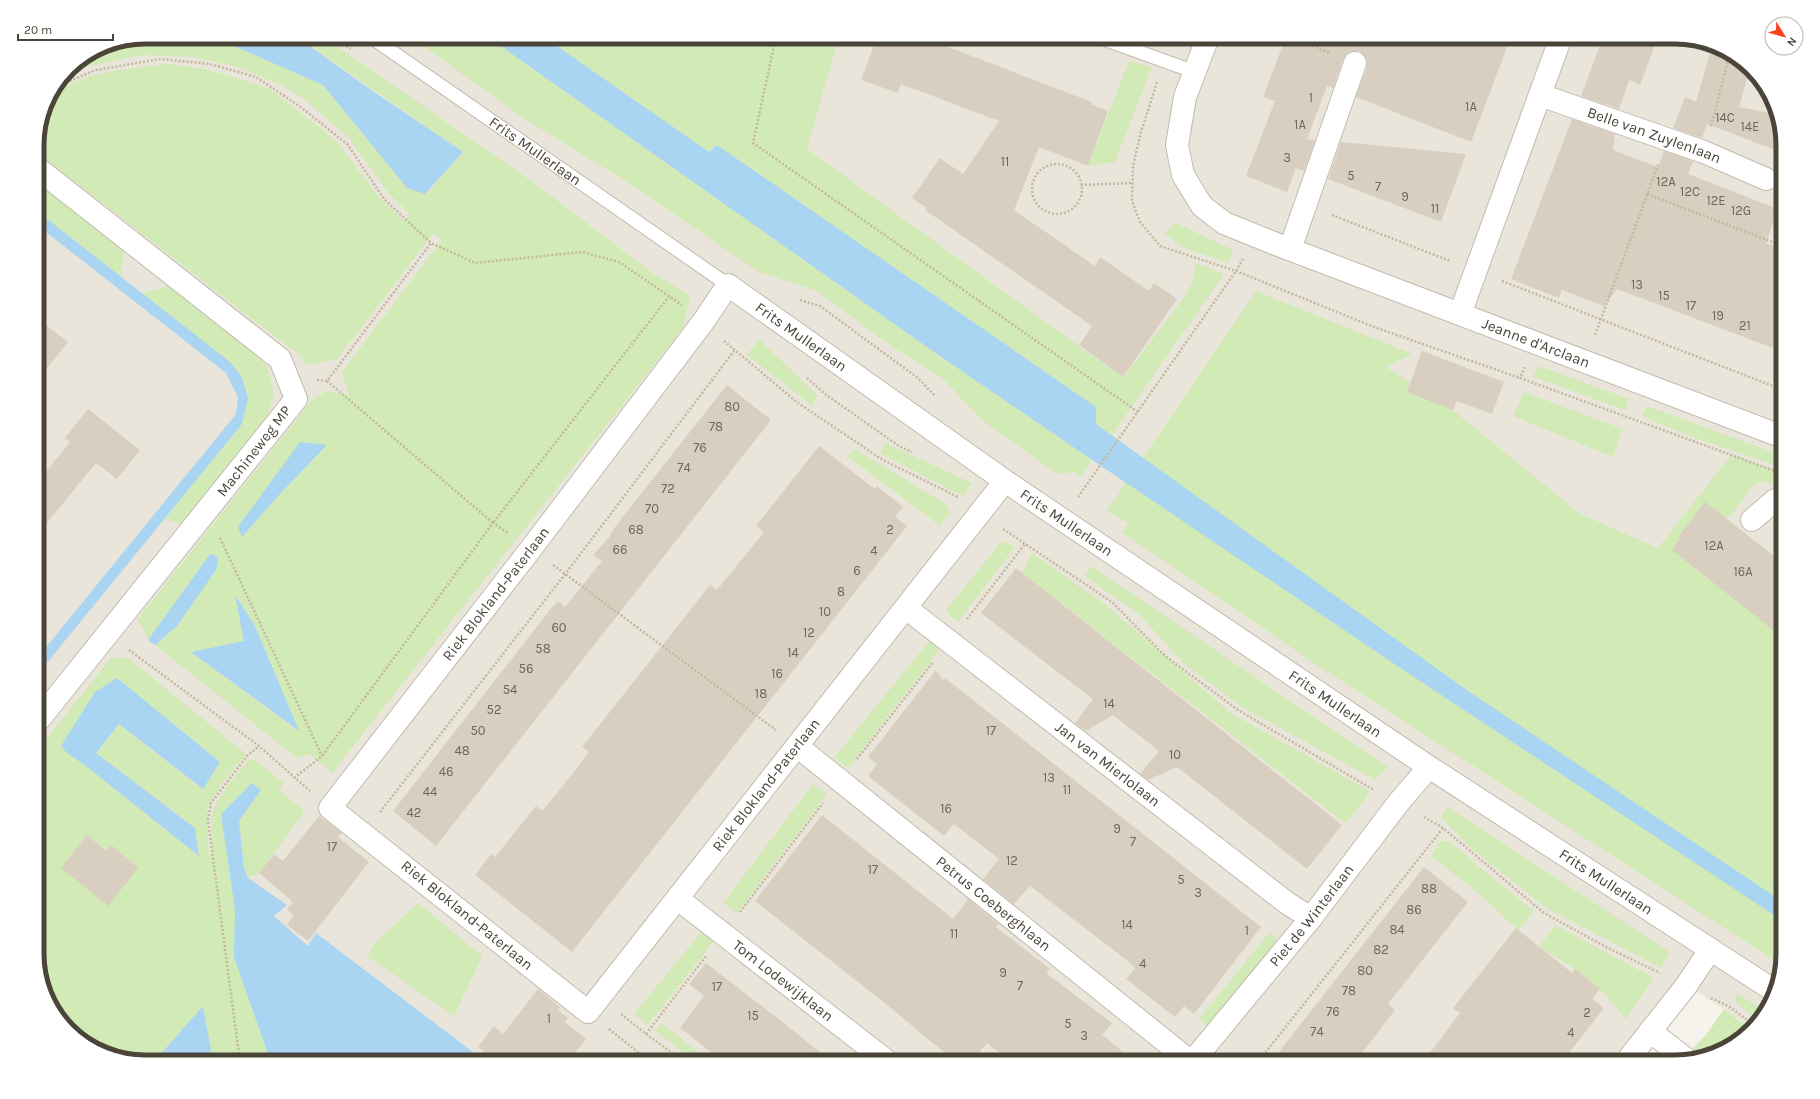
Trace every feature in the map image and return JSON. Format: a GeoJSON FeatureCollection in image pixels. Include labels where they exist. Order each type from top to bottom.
{"type":"FeatureCollection","features":[{"type":"Feature","properties":{"kind":"street","name":"Jeanne d'Arclaan"},"geometry":{"type":"LineString","coordinates":[[1205,44],[1185,97],[1177,145],[1184,176],[1202,206],[1224,223],[1283,247],[1776,434]]}},
{"type":"Feature","properties":{"kind":"street"},"geometry":{"type":"LineString","coordinates":[[1460,314],[1558,44]]}},
{"type":"Feature","properties":{"kind":"street"},"geometry":{"type":"LineString","coordinates":[[1283,247],[1304,204],[1355,63]]}},
{"type":"Feature","properties":{"kind":"street","name":"Belle van Zuylenlaan"},"geometry":{"type":"LineString","coordinates":[[1540,95],[1704,152],[1766,179]]}},
{"type":"Feature","properties":{"kind":"street","name":"Machineweg MP"},"geometry":{"type":"LineString","coordinates":[[44,174],[280,359],[296,399],[44,713]]}},
{"type":"Feature","properties":{"kind":"street","name":"Riek Blokland-Paterlaan"},"geometry":{"type":"LineString","coordinates":[[728,285],[703,322],[530,550],[330,808],[594,1005],[1005,481]]}},
{"type":"Feature","properties":{"kind":"street","name":"Frits Mullerlaan"},"geometry":{"type":"LineString","coordinates":[[728,285],[1005,481],[1429,767],[1770,988]]}},
{"type":"Feature","properties":{"kind":"street"},"geometry":{"type":"LineString","coordinates":[[1752,520],[1776,500]]}},
{"type":"Feature","properties":{"kind":"street","name":"Jan van Mierlolaan"},"geometry":{"type":"LineString","coordinates":[[906,608],[1287,903],[1311,918]]}},
{"type":"Feature","properties":{"kind":"street","name":"Petrus Coeberghlaan"},"geometry":{"type":"LineString","coordinates":[[797,746],[1183,1055]]}},
{"type":"Feature","properties":{"kind":"street","name":"Piet de Winterlaan"},"geometry":{"type":"LineString","coordinates":[[1198,1055],[1311,918],[1399,802],[1429,767]]}},
{"type":"Feature","properties":{"kind":"street","name":"Tom Lodewijklaan"},"geometry":{"type":"LineString","coordinates":[[678,899],[879,1055]]}},
{"type":"Feature","properties":{"kind":"street"},"geometry":{"type":"LineString","coordinates":[[1631,1055],[1686,986],[1710,950]]}},
{"type":"Feature","properties":{"kind":"street"},"geometry":{"type":"LineString","coordinates":[[1650,1031],[1680,1055]]}},
{"type":"Feature","properties":{"kind":"lane","name":"Frits Mullerlaan"},"geometry":{"type":"LineString","coordinates":[[381,44],[728,285]]}},
{"type":"Feature","properties":{"kind":"lane"},"geometry":{"type":"LineString","coordinates":[[1117,44],[1195,72]]}},
{"type":"Feature","properties":{"kind":"path"},"geometry":{"type":"LineString","coordinates":[[774,44],[753,144],[1138,412]]}},
{"type":"Feature","properties":{"kind":"path"},"geometry":{"type":"LineString","coordinates":[[1308,44],[1355,63]]}},
{"type":"Feature","properties":{"kind":"path"},"geometry":{"type":"LineString","coordinates":[[66,83],[96,70],[161,59],[210,64],[256,77],[302,108],[348,145],[384,198],[431,243],[475,263],[582,252],[619,262],[670,295],[798,403],[883,460],[955,495],[980,514],[1112,602],[1165,656],[1238,710],[1348,775],[1399,802],[1443,828],[1544,913],[1606,947],[1728,1006],[1749,1021]]}},
{"type":"Feature","properties":{"kind":"path"},"geometry":{"type":"LineString","coordinates":[[1704,152],[1728,60]]}},
{"type":"Feature","properties":{"kind":"path"},"geometry":{"type":"LineString","coordinates":[[1586,362],[1667,139]]}},
{"type":"Feature","properties":{"kind":"path"},"geometry":{"type":"LineString","coordinates":[[1056,164],[1071,169],[1076,174],[1081,185],[1080,198],[1076,206],[1061,214],[1044,211],[1037,205],[1031,190],[1036,175],[1048,166],[1056,164]]}},
{"type":"Feature","properties":{"kind":"path"},"geometry":{"type":"LineString","coordinates":[[1081,185],[1132,182]]}},
{"type":"Feature","properties":{"kind":"path"},"geometry":{"type":"LineString","coordinates":[[1647,194],[1776,243]]}},
{"type":"Feature","properties":{"kind":"path"},"geometry":{"type":"LineString","coordinates":[[1304,204],[1776,387]]}},
{"type":"Feature","properties":{"kind":"path"},"geometry":{"type":"LineString","coordinates":[[1087,484],[1236,271],[1255,236]]}},
{"type":"Feature","properties":{"kind":"path"},"geometry":{"type":"LineString","coordinates":[[327,381],[431,243]]}},
{"type":"Feature","properties":{"kind":"path"},"geometry":{"type":"LineString","coordinates":[[294,778],[322,756],[494,523],[670,295]]}},
{"type":"Feature","properties":{"kind":"path"},"geometry":{"type":"LineString","coordinates":[[1534,342],[1520,378],[1775,471]]}},
{"type":"Feature","properties":{"kind":"path"},"geometry":{"type":"LineString","coordinates":[[363,833],[566,573],[734,350]]}},
{"type":"Feature","properties":{"kind":"path"},"geometry":{"type":"LineString","coordinates":[[296,399],[313,379],[327,381],[494,523],[530,550],[566,573],[797,746]]}},
{"type":"Feature","properties":{"kind":"path"},"geometry":{"type":"LineString","coordinates":[[208,510],[322,756]]}},
{"type":"Feature","properties":{"kind":"path"},"geometry":{"type":"LineString","coordinates":[[646,1034],[840,781],[1025,544]]}},
{"type":"Feature","properties":{"kind":"path"},"geometry":{"type":"LineString","coordinates":[[108,634],[259,746],[330,808]]}},
{"type":"Feature","properties":{"kind":"path"},"geometry":{"type":"LineString","coordinates":[[239,1055],[208,820],[211,803],[247,756],[259,746]]}},
{"type":"Feature","properties":{"kind":"path"},"geometry":{"type":"LineString","coordinates":[[1264,1055],[1443,828]]}},
{"type":"Feature","properties":{"kind":"path"},"geometry":{"type":"LineString","coordinates":[[594,1005],[646,1034],[674,1055]]}},
{"type":"Feature","properties":{"kind":"path"},"geometry":{"type":"LineString","coordinates":[[594,1005],[643,1055]]}},
{"type":"Feature","properties":{"kind":"shaded area"},"geometry":{"type":"Polygon","coordinates":[[[145,44],[1675,44],[1701,47],[1714,52],[1736,65],[1755,84],[1771,113],[1776,138],[1776,954],[1773,980],[1768,993],[1755,1015],[1746,1025],[1693,989],[1641,1055],[411,1055],[44,768],[44,138],[47,119],[54,100],[65,84],[89,61],[119,47],[145,44]]]}},
{"type":"Feature","properties":{"kind":"green space"},"geometry":{"type":"Polygon","coordinates":[[[145,44],[229,44],[323,85],[407,188],[426,194],[463,152],[307,44],[334,44],[534,183],[651,272],[690,296],[683,328],[332,773],[310,754],[297,758],[155,645],[216,571],[210,554],[148,640],[144,630],[137,620],[311,401],[326,391],[349,395],[342,372],[442,240],[434,233],[337,359],[307,365],[298,354],[44,158],[44,138],[47,119],[54,100],[61,89],[63,87],[87,77],[117,70],[167,64],[210,70],[268,88],[324,131],[339,145],[379,197],[404,221],[410,214],[389,194],[349,138],[304,99],[283,86],[241,68],[194,57],[144,55],[81,68],[89,61],[106,52],[125,46],[145,44]],[[327,446],[238,527],[242,536],[278,496],[327,446]],[[236,596],[244,641],[191,652],[298,731],[255,626],[236,596]]]}},
{"type":"Feature","properties":{"kind":"green space"},"geometry":{"type":"Polygon","coordinates":[[[421,44],[498,44],[934,352],[1092,460],[1080,477],[1074,472],[1058,474],[984,422],[942,378],[894,348],[817,291],[759,272],[627,182],[525,119],[421,44]]]}},
{"type":"Feature","properties":{"kind":"green space"},"geometry":{"type":"Polygon","coordinates":[[[554,44],[837,44],[807,149],[1123,378],[1182,300],[1193,282],[1195,263],[1224,274],[1112,435],[1096,423],[1096,407],[717,145],[709,152],[554,44]]]}},
{"type":"Feature","properties":{"kind":"green space"},"geometry":{"type":"Polygon","coordinates":[[[1129,61],[1152,67],[1115,162],[1088,166],[1129,61]]]}},
{"type":"Feature","properties":{"kind":"green space"},"geometry":{"type":"Polygon","coordinates":[[[44,188],[124,250],[121,277],[44,216],[44,188]]]}},
{"type":"Feature","properties":{"kind":"green space"},"geometry":{"type":"Polygon","coordinates":[[[1176,223],[1233,250],[1228,263],[1184,248],[1164,233],[1176,223]]]}},
{"type":"Feature","properties":{"kind":"green space"},"geometry":{"type":"Polygon","coordinates":[[[169,286],[243,342],[267,366],[274,394],[266,420],[181,524],[165,519],[242,424],[242,377],[142,293],[169,286]]]}},
{"type":"Feature","properties":{"kind":"green space"},"geometry":{"type":"Polygon","coordinates":[[[1256,291],[1412,354],[1386,367],[1453,410],[1580,514],[1658,548],[1732,454],[1776,471],[1776,486],[1761,481],[1755,484],[1727,520],[1776,559],[1775,961],[1317,665],[1122,532],[1128,523],[1107,511],[1256,291]]]}},
{"type":"Feature","properties":{"kind":"green space"},"geometry":{"type":"Polygon","coordinates":[[[759,339],[818,396],[811,405],[747,355],[759,339]]]}},
{"type":"Feature","properties":{"kind":"green space"},"geometry":{"type":"Polygon","coordinates":[[[1539,366],[1629,399],[1625,410],[1533,377],[1539,366]]]}},
{"type":"Feature","properties":{"kind":"green space"},"geometry":{"type":"Polygon","coordinates":[[[1524,392],[1623,429],[1613,457],[1513,416],[1524,392]]]}},
{"type":"Feature","properties":{"kind":"green space"},"geometry":{"type":"Polygon","coordinates":[[[1647,406],[1776,453],[1776,465],[1690,436],[1642,416],[1647,406]]]}},
{"type":"Feature","properties":{"kind":"green space"},"geometry":{"type":"Polygon","coordinates":[[[885,443],[972,483],[963,496],[880,453],[885,443]]]}},
{"type":"Feature","properties":{"kind":"green space"},"geometry":{"type":"Polygon","coordinates":[[[855,449],[947,505],[950,513],[939,525],[847,456],[855,449]]]}},
{"type":"Feature","properties":{"kind":"green space"},"geometry":{"type":"Polygon","coordinates":[[[1002,541],[1015,547],[958,622],[945,611],[1002,541]]]}},
{"type":"Feature","properties":{"kind":"green space"},"geometry":{"type":"Polygon","coordinates":[[[1032,553],[1106,605],[1231,713],[1369,791],[1365,800],[1345,823],[1022,573],[1032,553]]]}},
{"type":"Feature","properties":{"kind":"green space"},"geometry":{"type":"Polygon","coordinates":[[[1091,566],[1388,767],[1375,780],[1242,707],[1182,662],[1140,615],[1085,576],[1091,566]]]}},
{"type":"Feature","properties":{"kind":"green space"},"geometry":{"type":"Polygon","coordinates":[[[930,640],[939,650],[848,768],[834,758],[930,640]]]}},
{"type":"Feature","properties":{"kind":"green space"},"geometry":{"type":"Polygon","coordinates":[[[111,658],[128,658],[246,754],[222,783],[207,809],[209,857],[212,844],[211,816],[213,811],[224,790],[249,759],[255,760],[284,783],[279,790],[305,811],[259,873],[248,878],[244,867],[239,821],[221,814],[235,910],[418,1055],[132,1054],[119,1052],[106,1047],[89,1038],[69,1021],[54,999],[49,986],[44,961],[44,741],[111,658]],[[117,678],[67,753],[86,766],[199,855],[195,828],[96,754],[119,724],[202,789],[220,762],[117,678]]]}},
{"type":"Feature","properties":{"kind":"green space"},"geometry":{"type":"Polygon","coordinates":[[[813,784],[827,794],[737,913],[723,903],[813,784]]]}},
{"type":"Feature","properties":{"kind":"green space"},"geometry":{"type":"Polygon","coordinates":[[[1448,807],[1669,952],[1661,968],[1546,908],[1470,847],[1441,817],[1448,807]]]}},
{"type":"Feature","properties":{"kind":"green space"},"geometry":{"type":"Polygon","coordinates":[[[1440,841],[1449,841],[1534,911],[1518,930],[1476,891],[1431,856],[1440,841]]]}},
{"type":"Feature","properties":{"kind":"green space"},"geometry":{"type":"Polygon","coordinates":[[[418,903],[482,956],[454,1016],[367,956],[374,944],[418,903]]]}},
{"type":"Feature","properties":{"kind":"green space"},"geometry":{"type":"Polygon","coordinates":[[[1555,925],[1654,978],[1626,1019],[1600,989],[1575,969],[1539,947],[1555,925]]]}},
{"type":"Feature","properties":{"kind":"green space"},"geometry":{"type":"Polygon","coordinates":[[[703,930],[715,940],[648,1025],[634,1014],[703,930]]]}},
{"type":"Feature","properties":{"kind":"green space"},"geometry":{"type":"Polygon","coordinates":[[[1270,932],[1279,942],[1209,1028],[1199,1019],[1270,932]]]}},
{"type":"Feature","properties":{"kind":"green space"},"geometry":{"type":"Polygon","coordinates":[[[1737,993],[1760,1008],[1753,1017],[1734,1000],[1737,993]]]}},
{"type":"Feature","properties":{"kind":"green space"},"geometry":{"type":"Polygon","coordinates":[[[1724,1009],[1746,1025],[1725,1041],[1714,1047],[1697,1053],[1692,1049],[1706,1035],[1724,1009]]]}},
{"type":"Feature","properties":{"kind":"green space"},"geometry":{"type":"Polygon","coordinates":[[[661,1023],[702,1055],[687,1055],[655,1031],[661,1023]]]}},
{"type":"Feature","properties":{"kind":"green space"},"geometry":{"type":"Polygon","coordinates":[[[663,1050],[670,1055],[659,1055],[663,1050]]]}},
{"type":"Feature","properties":{"kind":"water"},"geometry":{"type":"Polygon","coordinates":[[[229,44],[307,44],[374,92],[463,152],[425,194],[407,188],[323,85],[229,44]]]}},
{"type":"Feature","properties":{"kind":"water"},"geometry":{"type":"Polygon","coordinates":[[[498,44],[554,44],[709,152],[717,145],[1096,407],[1096,424],[1468,691],[1776,897],[1776,916],[1396,665],[934,352],[498,44]]]}},
{"type":"Feature","properties":{"kind":"water"},"geometry":{"type":"Polygon","coordinates":[[[44,216],[230,362],[242,377],[248,399],[242,424],[44,666],[44,650],[236,414],[238,397],[226,373],[44,230],[44,216]]]}},
{"type":"Feature","properties":{"kind":"water"},"geometry":{"type":"Polygon","coordinates":[[[300,442],[327,445],[278,496],[242,537],[238,527],[300,442]]]}},
{"type":"Feature","properties":{"kind":"water"},"geometry":{"type":"Polygon","coordinates":[[[210,554],[218,557],[216,570],[177,626],[155,645],[148,640],[210,554]]]}},
{"type":"Feature","properties":{"kind":"water"},"geometry":{"type":"Polygon","coordinates":[[[235,595],[255,626],[299,731],[191,652],[244,641],[235,595]]]}},
{"type":"Feature","properties":{"kind":"water"},"geometry":{"type":"Polygon","coordinates":[[[117,678],[220,762],[203,789],[119,724],[96,753],[195,828],[199,856],[86,766],[67,753],[61,746],[95,692],[117,678]]]}},
{"type":"Feature","properties":{"kind":"water"},"geometry":{"type":"Polygon","coordinates":[[[252,783],[261,790],[239,821],[244,868],[248,878],[287,905],[274,916],[308,946],[316,933],[477,1055],[269,1055],[234,957],[235,910],[221,814],[252,783]]]}},
{"type":"Feature","properties":{"kind":"water"},"geometry":{"type":"Polygon","coordinates":[[[203,1006],[211,1050],[208,1055],[160,1055],[203,1006]]]}},
{"type":"Feature","properties":{"kind":"building"},"geometry":{"type":"Polygon","coordinates":[[[874,44],[940,44],[1092,102],[1091,104],[1108,111],[1088,166],[1039,147],[1014,210],[1095,266],[1100,257],[1149,291],[1154,283],[1177,299],[1123,377],[1079,345],[1092,326],[925,210],[927,208],[912,198],[940,158],[963,174],[999,121],[901,84],[898,93],[861,80],[874,44]]]}},
{"type":"Feature","properties":{"kind":"building"},"geometry":{"type":"Polygon","coordinates":[[[1283,44],[1508,44],[1471,142],[1356,97],[1367,67],[1367,60],[1359,51],[1347,53],[1343,59],[1333,88],[1327,86],[1307,139],[1315,140],[1304,171],[1296,168],[1287,192],[1246,176],[1275,101],[1263,97],[1283,44]]]}},
{"type":"Feature","properties":{"kind":"building"},"geometry":{"type":"Polygon","coordinates":[[[1600,44],[1655,44],[1640,85],[1629,80],[1619,109],[1581,96],[1600,44]]]}},
{"type":"Feature","properties":{"kind":"building"},"geometry":{"type":"Polygon","coordinates":[[[1711,51],[1736,65],[1748,76],[1739,107],[1771,113],[1776,138],[1776,150],[1707,124],[1702,138],[1673,128],[1685,97],[1696,102],[1711,51]]]}},
{"type":"Feature","properties":{"kind":"building"},"geometry":{"type":"Polygon","coordinates":[[[1572,119],[1615,134],[1613,150],[1658,167],[1664,151],[1693,161],[1688,174],[1776,208],[1776,215],[1766,243],[1776,247],[1776,349],[1617,289],[1604,306],[1562,290],[1559,298],[1511,279],[1572,119]]]}},
{"type":"Feature","properties":{"kind":"building"},"geometry":{"type":"Polygon","coordinates":[[[1341,142],[1466,154],[1441,222],[1328,179],[1341,142]]]}},
{"type":"Feature","properties":{"kind":"building"},"geometry":{"type":"Polygon","coordinates":[[[44,323],[68,342],[44,372],[44,323]]]}},
{"type":"Feature","properties":{"kind":"building"},"geometry":{"type":"Polygon","coordinates":[[[1422,351],[1504,382],[1492,414],[1457,401],[1453,410],[1407,392],[1422,351]]]}},
{"type":"Feature","properties":{"kind":"building"},"geometry":{"type":"Polygon","coordinates":[[[727,385],[771,420],[436,846],[393,811],[553,606],[558,601],[565,607],[602,561],[593,555],[611,535],[610,534],[621,519],[727,385]]]}},
{"type":"Feature","properties":{"kind":"building"},"geometry":{"type":"Polygon","coordinates":[[[88,409],[140,450],[117,479],[96,463],[44,526],[44,474],[70,442],[65,438],[88,409]]]}},
{"type":"Feature","properties":{"kind":"building"},"geometry":{"type":"Polygon","coordinates":[[[819,446],[875,489],[877,486],[903,507],[895,517],[907,526],[572,952],[475,875],[491,854],[495,857],[536,806],[542,811],[566,782],[589,752],[582,747],[710,585],[717,590],[764,532],[756,526],[819,446]]]}},
{"type":"Feature","properties":{"kind":"building"},"geometry":{"type":"Polygon","coordinates":[[[1705,502],[1776,558],[1776,632],[1672,550],[1680,539],[1678,537],[1705,502]]]}},
{"type":"Feature","properties":{"kind":"building"},"geometry":{"type":"Polygon","coordinates":[[[1016,568],[1342,825],[1307,869],[1177,767],[1148,780],[1140,774],[1159,751],[1113,715],[1086,731],[1075,723],[1093,699],[981,613],[1016,568]]]}},
{"type":"Feature","properties":{"kind":"building"},"geometry":{"type":"Polygon","coordinates":[[[936,670],[943,680],[945,678],[1261,927],[1194,1014],[1184,1006],[1175,1017],[1126,979],[1135,968],[1128,961],[1030,886],[1014,904],[983,879],[999,859],[954,824],[944,836],[868,776],[877,764],[868,757],[936,670]]]}},
{"type":"Feature","properties":{"kind":"building"},"geometry":{"type":"Polygon","coordinates":[[[822,815],[952,918],[954,918],[968,899],[998,924],[996,927],[1050,969],[1046,973],[1112,1023],[1102,1035],[1127,1055],[1002,1055],[987,1043],[977,1055],[949,1055],[755,901],[822,815]]]}},
{"type":"Feature","properties":{"kind":"building"},"geometry":{"type":"Polygon","coordinates":[[[319,816],[342,833],[338,837],[369,862],[308,941],[287,925],[294,915],[287,910],[293,902],[259,873],[274,854],[283,861],[319,816]]]}},
{"type":"Feature","properties":{"kind":"building"},"geometry":{"type":"Polygon","coordinates":[[[87,835],[106,851],[111,845],[138,868],[108,906],[61,868],[87,835]]]}},
{"type":"Feature","properties":{"kind":"building"},"geometry":{"type":"Polygon","coordinates":[[[1424,867],[1468,902],[1388,1004],[1395,1010],[1360,1055],[1276,1055],[1424,867]]]}},
{"type":"Feature","properties":{"kind":"building"},"geometry":{"type":"Polygon","coordinates":[[[1516,928],[1572,973],[1575,969],[1600,989],[1592,999],[1604,1008],[1567,1055],[1428,1055],[1460,1013],[1453,1008],[1516,928]]]}},
{"type":"Feature","properties":{"kind":"building"},"geometry":{"type":"Polygon","coordinates":[[[706,963],[823,1055],[714,1055],[680,1028],[704,996],[689,984],[706,963]]]}},
{"type":"Feature","properties":{"kind":"building"},"geometry":{"type":"Polygon","coordinates":[[[538,989],[560,1007],[558,1010],[568,1018],[565,1022],[586,1039],[573,1055],[486,1055],[487,1054],[478,1047],[494,1026],[503,1034],[538,989]]]}}]}
